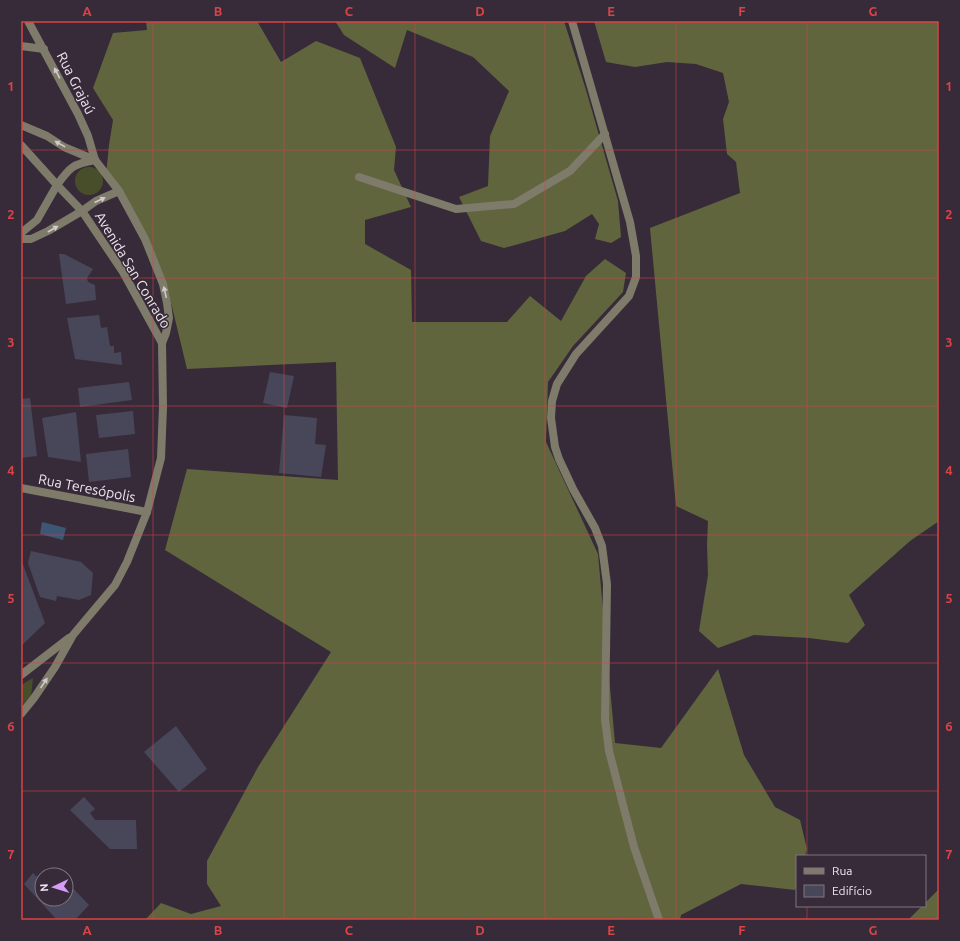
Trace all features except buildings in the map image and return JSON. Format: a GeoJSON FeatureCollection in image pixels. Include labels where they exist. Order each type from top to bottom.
{"type":"FeatureCollection","features":[{"type":"Feature","properties":{"kind":"street","name":"Rua Grajaú"},"geometry":{"type":"LineString","coordinates":[[28,21],[78,114],[88,136],[95,160]]}},
{"type":"Feature","properties":{"kind":"street"},"geometry":{"type":"LineString","coordinates":[[572,21],[630,222],[636,256],[636,278],[629,296],[576,354],[557,384],[552,401],[551,418],[555,447],[559,459],[573,489],[595,528],[602,546],[607,584],[605,719],[609,751],[634,847],[659,920]]}},
{"type":"Feature","properties":{"kind":"street"},"geometry":{"type":"LineString","coordinates":[[21,46],[44,49]]}},
{"type":"Feature","properties":{"kind":"street"},"geometry":{"type":"LineString","coordinates":[[21,125],[47,136],[64,147],[95,160]]}},
{"type":"Feature","properties":{"kind":"street"},"geometry":{"type":"LineString","coordinates":[[359,177],[456,209],[514,204],[570,171],[605,134]]}},
{"type":"Feature","properties":{"kind":"street"},"geometry":{"type":"LineString","coordinates":[[21,144],[57,185]]}},
{"type":"Feature","properties":{"kind":"street"},"geometry":{"type":"LineString","coordinates":[[21,233],[37,220],[57,185],[71,167],[83,162],[95,160]]}},
{"type":"Feature","properties":{"kind":"street","name":"Avenida San Conrado"},"geometry":{"type":"LineString","coordinates":[[21,714],[51,673],[73,635],[115,585],[127,562],[147,512],[161,458],[163,407],[162,343],[169,318],[163,284],[145,239],[119,192],[95,160]]}},
{"type":"Feature","properties":{"kind":"street","name":"Avenida San Conrado"},"geometry":{"type":"LineString","coordinates":[[57,185],[82,211],[123,272],[162,343]]}},
{"type":"Feature","properties":{"kind":"street"},"geometry":{"type":"LineString","coordinates":[[21,239],[31,239],[48,231],[96,201],[119,192]]}},
{"type":"Feature","properties":{"kind":"street","name":"Rua Teresópolis"},"geometry":{"type":"LineString","coordinates":[[21,488],[147,512]]}},
{"type":"Feature","properties":{"kind":"street","name":"Avenida San Conrado"},"geometry":{"type":"LineString","coordinates":[[21,676],[73,635]]}},
{"type":"Feature","properties":{"kind":"green space"},"geometry":{"type":"Polygon","coordinates":[[[146,21],[257,21],[281,62],[316,41],[360,58],[396,147],[394,170],[411,207],[365,220],[365,244],[411,270],[412,322],[507,322],[530,296],[561,321],[586,276],[605,259],[626,273],[623,292],[573,346],[548,382],[546,442],[598,554],[615,743],[661,748],[718,669],[744,755],[775,807],[800,820],[807,849],[805,855],[796,855],[795,890],[741,884],[681,915],[680,920],[145,920],[161,903],[191,914],[221,906],[207,884],[207,861],[258,767],[331,652],[165,550],[187,469],[338,480],[336,362],[187,369],[167,286],[106,175],[113,120],[93,88],[113,33],[147,30],[146,21]]]}},
{"type":"Feature","properties":{"kind":"green space"},"geometry":{"type":"Polygon","coordinates":[[[335,21],[564,21],[586,90],[618,201],[621,237],[611,243],[595,239],[599,224],[592,214],[565,231],[504,248],[481,241],[459,197],[488,186],[490,136],[509,91],[473,57],[407,30],[395,68],[344,35],[335,21]]]}},
{"type":"Feature","properties":{"kind":"green space"},"geometry":{"type":"Polygon","coordinates":[[[594,21],[939,21],[939,521],[910,541],[849,595],[865,625],[848,643],[809,638],[754,635],[718,648],[699,631],[708,575],[708,521],[676,506],[650,228],[740,193],[736,162],[727,154],[723,119],[729,102],[723,73],[696,64],[667,62],[635,67],[606,62],[594,21]]]}},
{"type":"Feature","properties":{"kind":"green space"},"geometry":{"type":"Polygon","coordinates":[[[89,167],[99,171],[103,181],[99,191],[89,195],[79,191],[75,181],[79,171],[89,167]]]}},
{"type":"Feature","properties":{"kind":"green space"},"geometry":{"type":"Polygon","coordinates":[[[33,678],[31,696],[21,706],[21,685],[33,678]]]}},
{"type":"Feature","properties":{"kind":"green space"},"geometry":{"type":"Polygon","coordinates":[[[939,889],[939,920],[908,920],[921,907],[926,907],[926,902],[939,889]]]}},
{"type":"Feature","properties":{"kind":"water"},"geometry":{"type":"Polygon","coordinates":[[[42,522],[66,528],[63,540],[40,534],[42,522]]]}}]}
